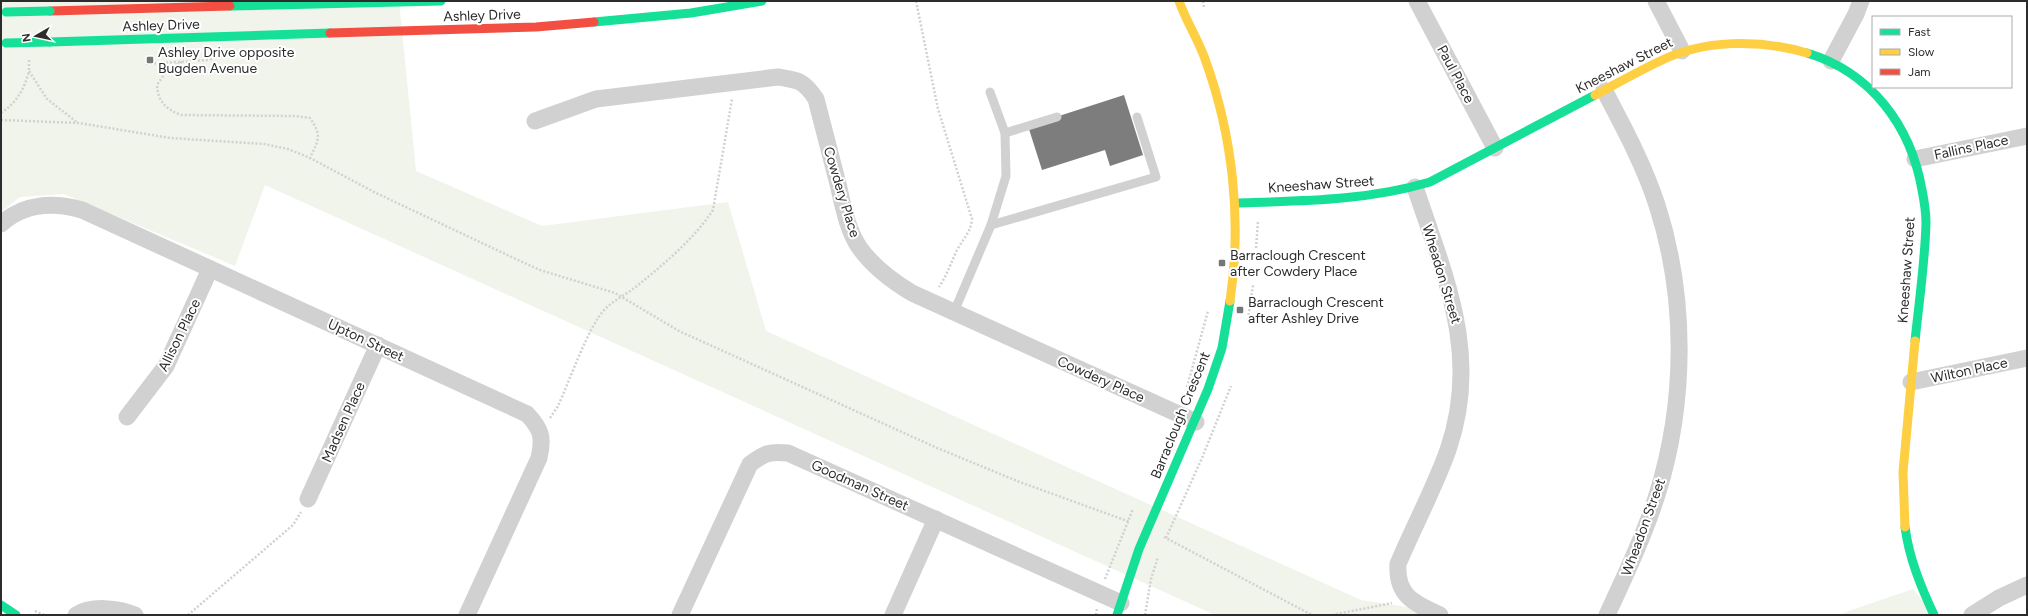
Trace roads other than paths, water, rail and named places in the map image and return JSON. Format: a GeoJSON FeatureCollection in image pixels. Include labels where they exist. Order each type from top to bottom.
{"type":"FeatureCollection","features":[{"type":"Feature","properties":{"kind":"street"},"geometry":{"type":"LineString","coordinates":[[92,10],[110,1]]}},
{"type":"Feature","properties":{"kind":"street","name":"Ashley Drive"},"geometry":{"type":"LineString","coordinates":[[3,12],[320,6],[364,2],[441,1]]}},
{"type":"Feature","properties":{"kind":"street","name":"Ashley Drive"},"geometry":{"type":"LineString","coordinates":[[3,43],[307,31],[536,27],[691,13],[762,1]]}},
{"type":"Feature","properties":{"kind":"street"},"geometry":{"type":"LineString","coordinates":[[1176,1],[1183,13]]}},
{"type":"Feature","properties":{"kind":"street","name":"Barraclough Crescent"},"geometry":{"type":"LineString","coordinates":[[1119,609],[1147,530],[1196,422],[1221,355],[1230,308],[1237,245],[1235,203],[1226,138],[1214,87],[1195,31],[1183,13],[1179,1]]}},
{"type":"Feature","properties":{"kind":"street","name":"Paul Place"},"geometry":{"type":"LineString","coordinates":[[1417,1],[1495,148]]}},
{"type":"Feature","properties":{"kind":"street"},"geometry":{"type":"LineString","coordinates":[[1656,1],[1682,51]]}},
{"type":"Feature","properties":{"kind":"street"},"geometry":{"type":"LineString","coordinates":[[1831,61],[1856,14],[1861,1]]}},
{"type":"Feature","properties":{"kind":"street","name":"Barraclough Crescent"},"geometry":{"type":"LineString","coordinates":[[1195,16],[1195,31]]}},
{"type":"Feature","properties":{"kind":"street","name":"Kneeshaw Street"},"geometry":{"type":"LineString","coordinates":[[1235,203],[1369,196],[1400,192],[1416,187],[1430,182],[1604,90],[1682,51],[1730,42],[1768,44],[1796,49],[1831,61],[1846,70],[1872,91],[1894,116],[1915,159],[1923,190],[1926,222],[1903,472],[1902,515],[1909,556],[1923,595],[1934,615]]}},
{"type":"Feature","properties":{"kind":"street","name":"Cowdery Place"},"geometry":{"type":"LineString","coordinates":[[535,120],[596,99],[778,77],[797,80],[807,85],[816,99],[845,212],[853,236],[860,248],[877,268],[899,286],[1196,422]]}},
{"type":"Feature","properties":{"kind":"street","name":"Wheadon Street"},"geometry":{"type":"LineString","coordinates":[[1604,90],[1636,150],[1657,205],[1665,233],[1676,290],[1679,349],[1678,378],[1671,437],[1657,495],[1636,552],[1607,615]]}},
{"type":"Feature","properties":{"kind":"street","name":"Fallins Place"},"geometry":{"type":"LineString","coordinates":[[1915,159],[2027,136]]}},
{"type":"Feature","properties":{"kind":"street","name":"Wheadon Street"},"geometry":{"type":"LineString","coordinates":[[1416,187],[1450,294],[1459,332],[1462,371],[1458,410],[1448,450],[1398,564],[1397,578],[1406,596],[1418,605],[1440,615]]}},
{"type":"Feature","properties":{"kind":"street","name":"Upton Street"},"geometry":{"type":"LineString","coordinates":[[1,224],[20,211],[40,205],[62,205],[82,210],[527,414],[537,424],[540,431],[542,444],[539,458],[467,615]]}},
{"type":"Feature","properties":{"kind":"street","name":"Allison Place"},"geometry":{"type":"LineString","coordinates":[[127,417],[166,366],[210,269]]}},
{"type":"Feature","properties":{"kind":"street","name":"Madsen Place"},"geometry":{"type":"LineString","coordinates":[[308,499],[378,345]]}},
{"type":"Feature","properties":{"kind":"street","name":"Wilton Place"},"geometry":{"type":"LineString","coordinates":[[1911,382],[2027,358]]}},
{"type":"Feature","properties":{"kind":"street","name":"Goodman Street"},"geometry":{"type":"LineString","coordinates":[[680,615],[745,472],[750,464],[762,455],[772,452],[788,452],[936,519],[1119,609]]}},
{"type":"Feature","properties":{"kind":"street"},"geometry":{"type":"LineString","coordinates":[[893,615],[936,519]]}},
{"type":"Feature","properties":{"kind":"street"},"geometry":{"type":"LineString","coordinates":[[1972,615],[1999,598],[2027,585]]}},
{"type":"Feature","properties":{"kind":"street"},"geometry":{"type":"LineString","coordinates":[[1,605],[16,615]]}},
{"type":"Feature","properties":{"kind":"street"},"geometry":{"type":"LineString","coordinates":[[76,615],[89,610],[103,609],[135,615]]}},
{"type":"Feature","properties":{"kind":"lane"},"geometry":{"type":"LineString","coordinates":[[954,312],[991,225],[1006,176],[1005,133],[990,92]]}},
{"type":"Feature","properties":{"kind":"lane"},"geometry":{"type":"LineString","coordinates":[[1005,133],[1057,117]]}},
{"type":"Feature","properties":{"kind":"lane"},"geometry":{"type":"LineString","coordinates":[[991,225],[1156,177],[1137,117]]}},
{"type":"Feature","properties":{"kind":"place","name":"Ashley Drive opposite Bugden Avenue"},"geometry":{"type":"Point","coordinates":[150,60]}},
{"type":"Feature","properties":{"kind":"place","name":"Barraclough Crescent after Cowdery Place"},"geometry":{"type":"Point","coordinates":[1222,263]}},
{"type":"Feature","properties":{"kind":"place","name":"Barraclough Crescent after Ashley Drive"},"geometry":{"type":"Point","coordinates":[1240,310]}}]}
